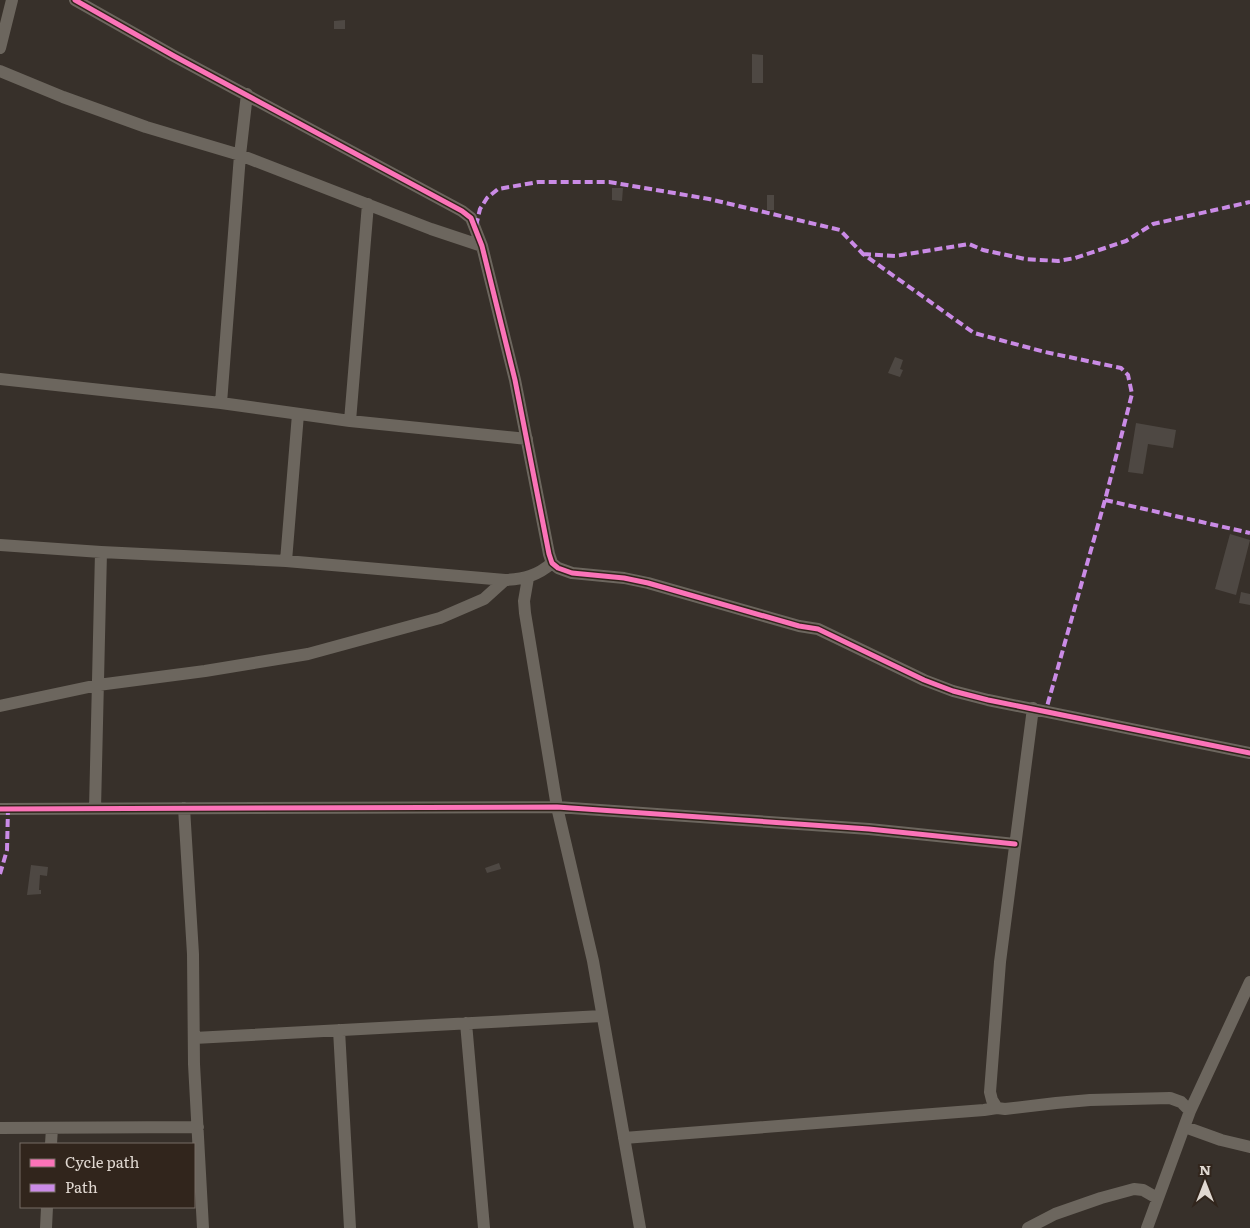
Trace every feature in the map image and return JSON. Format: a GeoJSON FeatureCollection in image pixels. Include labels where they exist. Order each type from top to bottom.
{"type":"FeatureCollection","features":[{"type":"Feature","properties":{"kind":"street"},"geometry":{"type":"LineString","coordinates":[[0,48],[12,0]]}},
{"type":"Feature","properties":{"kind":"street"},"geometry":{"type":"LineString","coordinates":[[75,0],[174,56],[462,211],[471,218],[482,246],[515,380],[549,554],[552,563],[558,568],[572,573],[648,582],[799,626],[818,629],[924,680],[953,691],[988,700],[1250,753]]}},
{"type":"Feature","properties":{"kind":"street"},"geometry":{"type":"LineString","coordinates":[[0,71],[63,97],[146,127],[240,155],[431,229],[482,246]]}},
{"type":"Feature","properties":{"kind":"street"},"geometry":{"type":"LineString","coordinates":[[221,403],[240,155],[247,94]]}},
{"type":"Feature","properties":{"kind":"street"},"geometry":{"type":"LineString","coordinates":[[350,421],[368,204]]}},
{"type":"Feature","properties":{"kind":"street"},"geometry":{"type":"LineString","coordinates":[[0,379],[221,403],[350,421],[527,439]]}},
{"type":"Feature","properties":{"kind":"street"},"geometry":{"type":"LineString","coordinates":[[286,561],[298,414]]}},
{"type":"Feature","properties":{"kind":"street"},"geometry":{"type":"LineString","coordinates":[[0,545],[286,561],[505,580],[528,578],[552,563]]}},
{"type":"Feature","properties":{"kind":"street"},"geometry":{"type":"LineString","coordinates":[[96,808],[101,552]]}},
{"type":"Feature","properties":{"kind":"street"},"geometry":{"type":"LineString","coordinates":[[528,578],[524,601],[525,613],[557,807],[592,961],[640,1228]]}},
{"type":"Feature","properties":{"kind":"street"},"geometry":{"type":"LineString","coordinates":[[0,706],[98,686],[308,654],[440,618],[484,599],[505,580]]}},
{"type":"Feature","properties":{"kind":"street"},"geometry":{"type":"LineString","coordinates":[[997,1108],[990,1092],[1000,962],[1033,708]]}},
{"type":"Feature","properties":{"kind":"street"},"geometry":{"type":"LineString","coordinates":[[0,809],[557,807],[869,829],[1015,844]]}},
{"type":"Feature","properties":{"kind":"street"},"geometry":{"type":"LineString","coordinates":[[184,808],[194,954],[194,1038],[203,1228]]}},
{"type":"Feature","properties":{"kind":"street"},"geometry":{"type":"LineString","coordinates":[[1147,1228],[1190,1112],[1250,982]]}},
{"type":"Feature","properties":{"kind":"street"},"geometry":{"type":"LineString","coordinates":[[194,1038],[602,1016]]}},
{"type":"Feature","properties":{"kind":"street"},"geometry":{"type":"LineString","coordinates":[[466,1023],[484,1228]]}},
{"type":"Feature","properties":{"kind":"street"},"geometry":{"type":"LineString","coordinates":[[339,1030],[350,1228]]}},
{"type":"Feature","properties":{"kind":"street"},"geometry":{"type":"LineString","coordinates":[[624,1138],[997,1108],[1005,1109],[1090,1100],[1170,1098],[1181,1102],[1190,1112]]}},
{"type":"Feature","properties":{"kind":"street"},"geometry":{"type":"LineString","coordinates":[[0,1128],[198,1128]]}},
{"type":"Feature","properties":{"kind":"street"},"geometry":{"type":"LineString","coordinates":[[51,1143],[52,1128]]}},
{"type":"Feature","properties":{"kind":"street"},"geometry":{"type":"LineString","coordinates":[[1185,1128],[1221,1140],[1250,1146]]}},
{"type":"Feature","properties":{"kind":"street"},"geometry":{"type":"LineString","coordinates":[[1028,1228],[1055,1214],[1134,1189],[1143,1190],[1157,1198]]}},
{"type":"Feature","properties":{"kind":"street"},"geometry":{"type":"LineString","coordinates":[[46,1228],[47,1208]]}},
{"type":"Feature","properties":{"kind":"building"},"geometry":{"type":"Polygon","coordinates":[[[345,20],[345,29],[334,29],[334,21],[345,20]]]}},
{"type":"Feature","properties":{"kind":"building"},"geometry":{"type":"Polygon","coordinates":[[[752,54],[763,55],[763,83],[752,83],[752,54]]]}},
{"type":"Feature","properties":{"kind":"building"},"geometry":{"type":"Polygon","coordinates":[[[612,188],[623,188],[622,201],[612,200],[612,188]]]}},
{"type":"Feature","properties":{"kind":"building"},"geometry":{"type":"Polygon","coordinates":[[[767,195],[774,195],[774,210],[767,210],[767,195]]]}},
{"type":"Feature","properties":{"kind":"building"},"geometry":{"type":"Polygon","coordinates":[[[895,357],[903,360],[900,369],[903,370],[900,377],[888,373],[895,357]]]}},
{"type":"Feature","properties":{"kind":"building"},"geometry":{"type":"Polygon","coordinates":[[[1136,423],[1176,430],[1173,448],[1148,444],[1143,474],[1128,472],[1136,423]]]}},
{"type":"Feature","properties":{"kind":"building"},"geometry":{"type":"Polygon","coordinates":[[[1230,534],[1250,540],[1236,595],[1215,589],[1230,534]]]}},
{"type":"Feature","properties":{"kind":"building"},"geometry":{"type":"Polygon","coordinates":[[[1241,592],[1250,594],[1250,605],[1239,603],[1241,592]]]}},
{"type":"Feature","properties":{"kind":"building"},"geometry":{"type":"Polygon","coordinates":[[[499,863],[501,869],[487,873],[485,868],[499,863]]]}},
{"type":"Feature","properties":{"kind":"building"},"geometry":{"type":"Polygon","coordinates":[[[31,865],[48,867],[47,876],[40,875],[39,890],[41,890],[41,894],[27,895],[31,865]]]}},
{"type":"Feature","properties":{"kind":"marked path"},"geometry":{"type":"LineString","coordinates":[[476,226],[480,209],[487,198],[498,189],[538,182],[609,182],[709,199],[840,230],[863,254],[974,333],[1045,352],[1121,368],[1128,375],[1132,394],[1105,500],[1046,710]]}},
{"type":"Feature","properties":{"kind":"marked path"},"geometry":{"type":"LineString","coordinates":[[863,254],[895,256],[969,244],[983,250],[1025,259],[1058,261],[1075,258],[1126,241],[1153,224],[1250,202]]}},
{"type":"Feature","properties":{"kind":"marked path"},"geometry":{"type":"LineString","coordinates":[[1105,500],[1250,533]]}},
{"type":"Feature","properties":{"kind":"marked path"},"geometry":{"type":"LineString","coordinates":[[0,874],[7,850],[8,809]]}},
{"type":"Feature","properties":{"kind":"cycle path"},"geometry":{"type":"LineString","coordinates":[[75,0],[174,56],[462,211],[471,218],[482,246],[515,380],[549,554],[552,563],[558,568],[572,573],[624,578],[648,583],[799,626],[818,629],[924,680],[953,691],[988,700],[1250,753]]}},
{"type":"Feature","properties":{"kind":"cycle path"},"geometry":{"type":"LineString","coordinates":[[0,809],[557,807],[869,829],[1015,844]]}}]}
